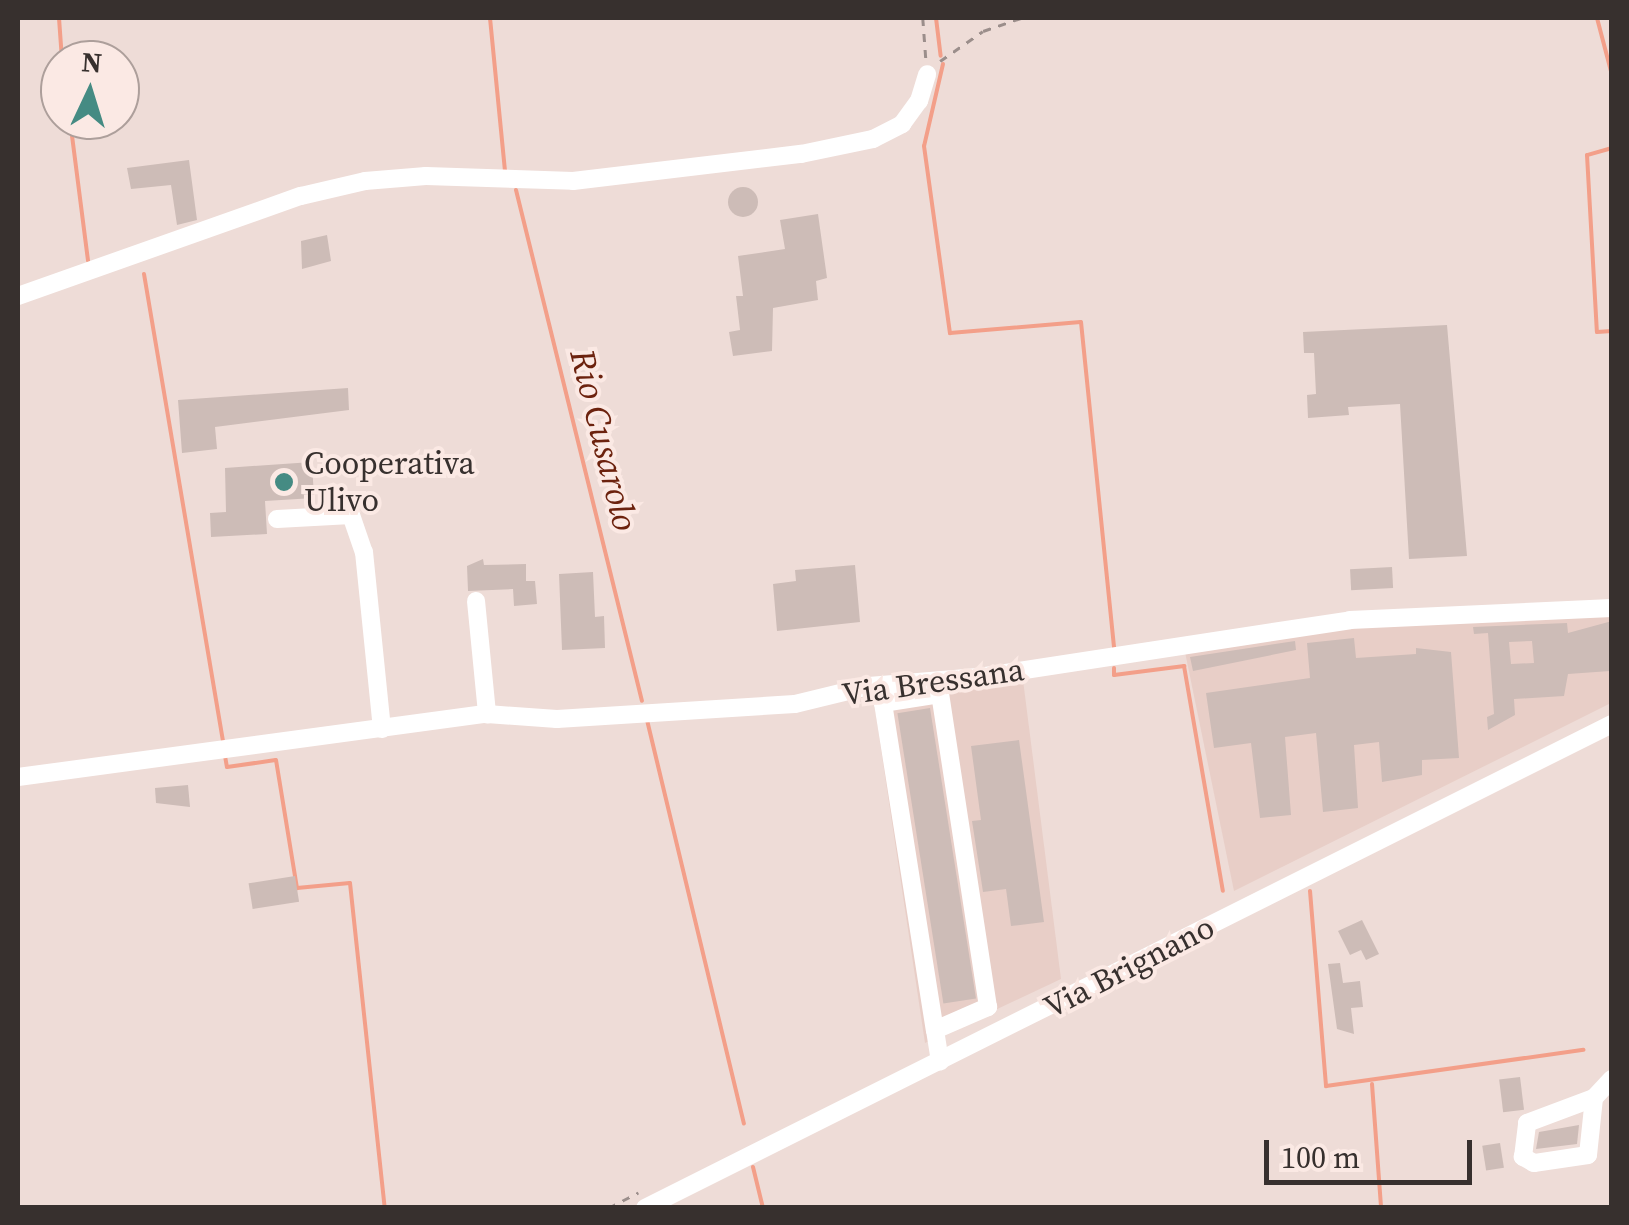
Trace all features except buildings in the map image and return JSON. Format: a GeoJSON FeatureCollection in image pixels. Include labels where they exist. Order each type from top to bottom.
{"type":"FeatureCollection","features":[{"type":"Feature","properties":{"kind":"street"},"geometry":{"type":"LineString","coordinates":[[18,296],[301,196],[365,181],[441,176],[573,181],[801,154],[873,138],[902,124],[920,100],[927,74]]}},
{"type":"Feature","properties":{"kind":"street"},"geometry":{"type":"LineString","coordinates":[[277,519],[351,514],[364,552],[382,729]]}},
{"type":"Feature","properties":{"kind":"street"},"geometry":{"type":"LineString","coordinates":[[476,601],[487,714]]}},
{"type":"Feature","properties":{"kind":"street","name":"Via Bressana"},"geometry":{"type":"LineString","coordinates":[[18,776],[487,714],[557,719],[679,707],[756,708],[869,686],[1102,660],[1350,620],[1612,608]]}},
{"type":"Feature","properties":{"kind":"street"},"geometry":{"type":"LineString","coordinates":[[935,1030],[988,1006],[940,694],[883,702],[940,1062]]}},
{"type":"Feature","properties":{"kind":"street","name":"Via Brignano"},"geometry":{"type":"LineString","coordinates":[[645,1208],[1612,724]]}},
{"type":"Feature","properties":{"kind":"street"},"geometry":{"type":"LineString","coordinates":[[1594,1098],[1588,1155],[1534,1163],[1523,1157],[1527,1123],[1594,1098],[1612,1079]]}},
{"type":"Feature","properties":{"kind":"path"},"geometry":{"type":"LineString","coordinates":[[923,18],[927,74]]}},
{"type":"Feature","properties":{"kind":"path"},"geometry":{"type":"LineString","coordinates":[[927,74],[982,32],[1021,18]]}},
{"type":"Feature","properties":{"kind":"shaded area"},"geometry":{"type":"Polygon","coordinates":[[[1611,611],[1611,703],[1234,891],[1185,652],[1301,631],[1611,611]]]}},
{"type":"Feature","properties":{"kind":"shaded area"},"geometry":{"type":"Polygon","coordinates":[[[1023,680],[1061,979],[925,1043],[874,702],[1023,680]]]}},
{"type":"Feature","properties":{"kind":"waterway"},"geometry":{"type":"LineString","coordinates":[[59,18],[61,40]]}},
{"type":"Feature","properties":{"kind":"waterway","name":"Rio Cusarolo"},"geometry":{"type":"LineString","coordinates":[[490,18],[505,170]]}},
{"type":"Feature","properties":{"kind":"waterway"},"geometry":{"type":"LineString","coordinates":[[936,18],[941,56]]}},
{"type":"Feature","properties":{"kind":"waterway"},"geometry":{"type":"LineString","coordinates":[[1597,18],[1612,75]]}},
{"type":"Feature","properties":{"kind":"waterway"},"geometry":{"type":"LineString","coordinates":[[943,64],[924,146],[950,333],[1081,322],[1114,648]]}},
{"type":"Feature","properties":{"kind":"waterway"},"geometry":{"type":"LineString","coordinates":[[73,140],[88,261]]}},
{"type":"Feature","properties":{"kind":"waterway"},"geometry":{"type":"LineString","coordinates":[[1612,148],[1587,155],[1597,332],[1612,331]]}},
{"type":"Feature","properties":{"kind":"waterway","name":"Rio Cusarolo"},"geometry":{"type":"LineString","coordinates":[[516,190],[642,701]]}},
{"type":"Feature","properties":{"kind":"waterway"},"geometry":{"type":"LineString","coordinates":[[144,274],[223,743]]}},
{"type":"Feature","properties":{"kind":"waterway"},"geometry":{"type":"LineString","coordinates":[[1114,668],[1114,675],[1184,666],[1223,891]]}},
{"type":"Feature","properties":{"kind":"waterway","name":"Rio Cusarolo"},"geometry":{"type":"LineString","coordinates":[[647,720],[744,1124]]}},
{"type":"Feature","properties":{"kind":"waterway"},"geometry":{"type":"LineString","coordinates":[[225,756],[227,767],[276,760],[297,888],[350,883],[385,1208]]}},
{"type":"Feature","properties":{"kind":"waterway"},"geometry":{"type":"LineString","coordinates":[[1310,891],[1326,1086],[1583,1050]]}},
{"type":"Feature","properties":{"kind":"waterway"},"geometry":{"type":"LineString","coordinates":[[1372,1084],[1381,1208]]}},
{"type":"Feature","properties":{"kind":"waterway","name":"Rio Cusarolo"},"geometry":{"type":"LineString","coordinates":[[753,1167],[763,1208]]}},
{"type":"Feature","properties":{"kind":"place","name":"Cooperativa Ulivo"},"geometry":{"type":"Point","coordinates":[284,482]}}]}
